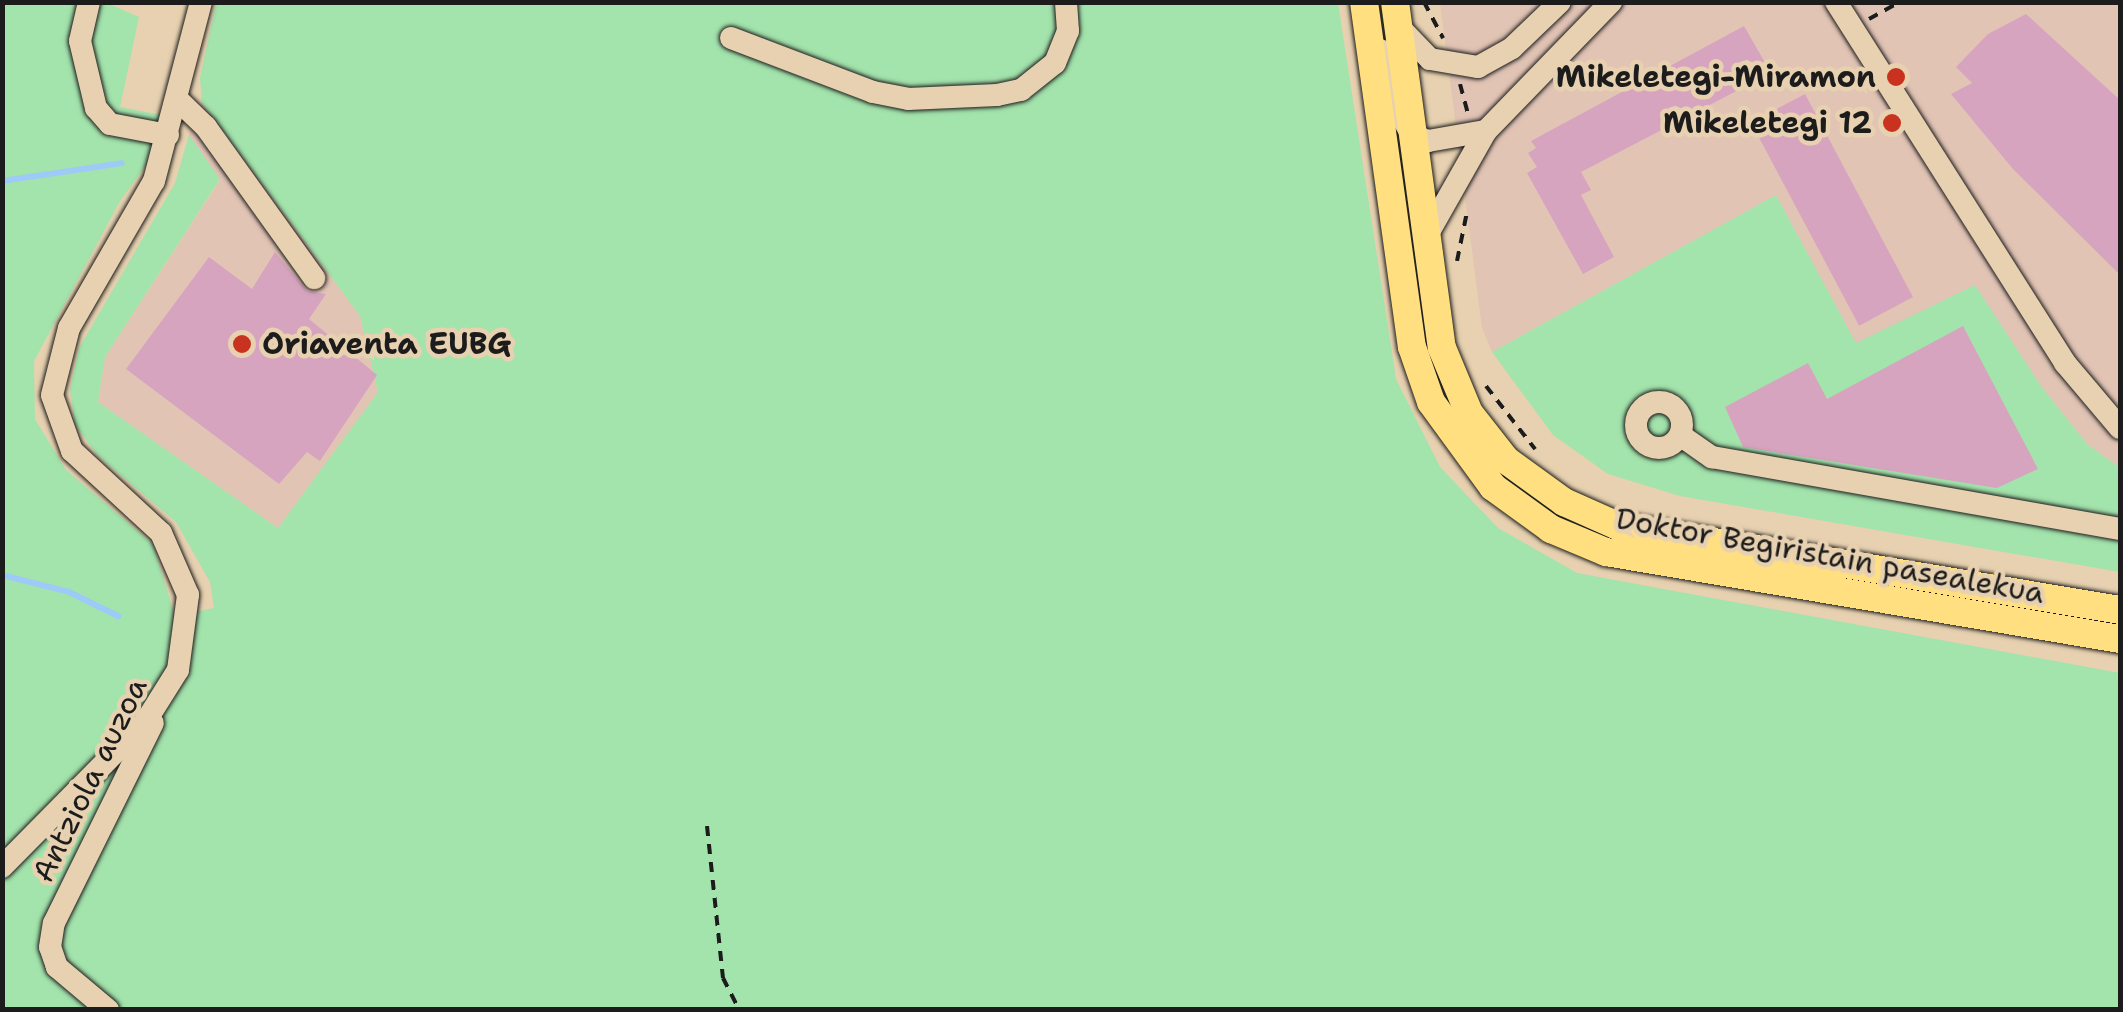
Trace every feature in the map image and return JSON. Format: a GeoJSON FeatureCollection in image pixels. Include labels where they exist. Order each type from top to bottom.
{"type":"FeatureCollection","features":[{"type":"Feature","properties":{"kind":"main road","name":"Doktor Begiristain pasealekua"},"geometry":{"type":"LineString","coordinates":[[1366,14],[1412,348],[1432,402],[1494,487],[1551,529],[1606,552],[2120,639]]}},
{"type":"Feature","properties":{"kind":"main road"},"geometry":{"type":"LineString","coordinates":[[1396,14],[1412,135]]}},
{"type":"Feature","properties":{"kind":"main road","name":"Doktor Begiristain pasealekua"},"geometry":{"type":"LineString","coordinates":[[1412,135],[1442,348],[1469,413],[1506,460],[1564,502],[1647,532],[2120,610]]}},
{"type":"Feature","properties":{"kind":"street"},"geometry":{"type":"LineString","coordinates":[[89,2],[80,41],[96,108],[110,124],[168,134]]}},
{"type":"Feature","properties":{"kind":"street"},"geometry":{"type":"LineString","coordinates":[[2,867],[146,721],[178,670],[188,595],[161,533],[72,451],[52,396],[68,328],[154,181],[201,2]]}},
{"type":"Feature","properties":{"kind":"street"},"geometry":{"type":"LineString","coordinates":[[731,38],[874,92],[908,98],[997,95],[1030,84],[1055,62],[1068,31],[1066,2]]}},
{"type":"Feature","properties":{"kind":"street"},"geometry":{"type":"LineString","coordinates":[[1396,14],[1430,59],[1478,67],[1512,48],[1560,2]]}},
{"type":"Feature","properties":{"kind":"street"},"geometry":{"type":"LineString","coordinates":[[1426,237],[1479,130],[1611,2]]}},
{"type":"Feature","properties":{"kind":"street"},"geometry":{"type":"LineString","coordinates":[[1836,2],[2056,348],[2120,428]]}},
{"type":"Feature","properties":{"kind":"street","name":"Doktor Begiristain pasealekua"},"geometry":{"type":"LineString","coordinates":[[1366,14],[1393,102],[1412,135]]}},
{"type":"Feature","properties":{"kind":"street"},"geometry":{"type":"LineString","coordinates":[[178,100],[206,128],[314,278]]}},
{"type":"Feature","properties":{"kind":"street"},"geometry":{"type":"LineString","coordinates":[[1412,135],[1428,142],[1479,130]]}},
{"type":"Feature","properties":{"kind":"street"},"geometry":{"type":"LineString","coordinates":[[1680,435],[1712,457],[2120,529]]}},
{"type":"Feature","properties":{"kind":"street","name":"Antziola auzoa"},"geometry":{"type":"LineString","coordinates":[[108,1010],[56,967],[50,948],[54,922],[178,670]]}},
{"type":"Feature","properties":{"kind":"path"},"geometry":{"type":"LineString","coordinates":[[1424,2],[1446,44]]}},
{"type":"Feature","properties":{"kind":"path"},"geometry":{"type":"LineString","coordinates":[[1862,23],[1896,4]]}},
{"type":"Feature","properties":{"kind":"path"},"geometry":{"type":"LineString","coordinates":[[1458,78],[1479,130]]}},
{"type":"Feature","properties":{"kind":"path"},"geometry":{"type":"LineString","coordinates":[[706,826],[723,978],[740,1010]]}},
{"type":"Feature","properties":{"kind":"shaded area"},"geometry":{"type":"Polygon","coordinates":[[[1440,3],[2120,3],[2120,468],[2087,444],[2041,386],[1856,344],[1776,195],[1492,352],[1482,328],[1440,3]]]}},
{"type":"Feature","properties":{"kind":"shaded area"},"geometry":{"type":"Polygon","coordinates":[[[202,103],[360,316],[378,392],[278,528],[98,402],[105,357],[220,180],[189,135],[202,103]]]}},
{"type":"Feature","properties":{"kind":"green space"},"geometry":{"type":"Polygon","coordinates":[[[2,3],[107,3],[139,17],[120,107],[161,115],[147,164],[120,201],[34,361],[35,419],[66,470],[153,544],[175,616],[214,608],[210,582],[176,522],[98,456],[75,425],[70,389],[79,348],[175,183],[189,135],[220,179],[105,357],[98,402],[278,528],[378,392],[360,316],[202,103],[200,78],[216,3],[1338,3],[1396,379],[1440,467],[1498,528],[1577,573],[2120,673],[2120,1009],[3,1009],[2,3]]]}},
{"type":"Feature","properties":{"kind":"green space"},"geometry":{"type":"Polygon","coordinates":[[[1776,195],[1856,343],[1975,285],[2041,386],[2087,444],[2120,468],[2120,572],[1680,496],[1608,474],[1553,435],[1492,352],[1776,195]]]}},
{"type":"Feature","properties":{"kind":"building"},"geometry":{"type":"Polygon","coordinates":[[[2026,14],[2120,100],[2120,275],[2013,169],[1951,94],[1972,83],[1956,67],[1988,34],[2026,14]]]}},
{"type":"Feature","properties":{"kind":"building"},"geometry":{"type":"Polygon","coordinates":[[[1744,26],[1771,73],[1581,172],[1591,190],[1581,195],[1614,257],[1583,274],[1527,173],[1537,167],[1528,153],[1536,148],[1531,141],[1744,26]]]}},
{"type":"Feature","properties":{"kind":"building"},"geometry":{"type":"Polygon","coordinates":[[[1805,94],[1913,297],[1859,326],[1751,123],[1805,94]]]}},
{"type":"Feature","properties":{"kind":"building","name":"Oriaventa EUBG"},"geometry":{"type":"Polygon","coordinates":[[[275,252],[307,291],[326,294],[309,319],[377,375],[320,461],[307,452],[279,484],[126,369],[209,257],[252,289],[275,252]]]}},
{"type":"Feature","properties":{"kind":"building"},"geometry":{"type":"Polygon","coordinates":[[[1963,326],[2038,469],[1997,488],[1743,447],[1725,407],[1808,363],[1827,399],[1963,326]]]}},
{"type":"Feature","properties":{"kind":"waterway"},"geometry":{"type":"LineString","coordinates":[[2,181],[122,163]]}},
{"type":"Feature","properties":{"kind":"waterway"},"geometry":{"type":"LineString","coordinates":[[2,575],[69,592],[118,616]]}},
{"type":"Feature","properties":{"kind":"place","name":"Mikeletegi-Miramon"},"geometry":{"type":"Point","coordinates":[1896,77]}},
{"type":"Feature","properties":{"kind":"place","name":"Mikeletegi 12"},"geometry":{"type":"Point","coordinates":[1892,123]}},
{"type":"Feature","properties":{"kind":"place","name":"Oriaventa EUBG"},"geometry":{"type":"Point","coordinates":[242,344]}}]}
